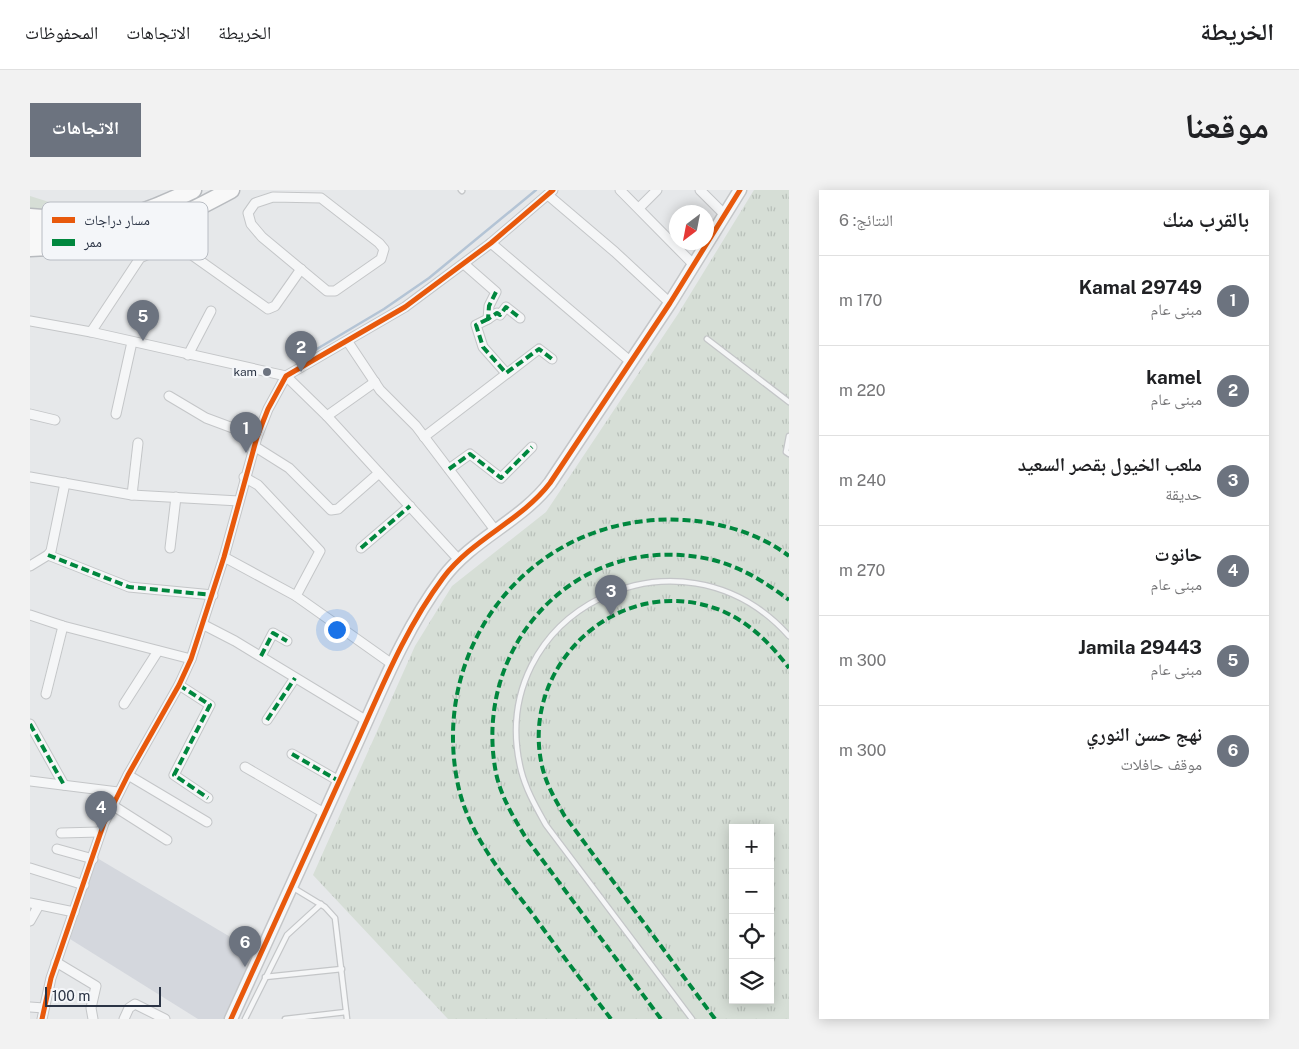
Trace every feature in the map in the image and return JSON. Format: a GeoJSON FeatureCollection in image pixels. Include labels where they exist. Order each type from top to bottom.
{"type":"FeatureCollection","features":[{"type":"Feature","properties":{"kind":"highway"},"geometry":{"type":"LineString","coordinates":[[166,202],[193,190]]}},
{"type":"Feature","properties":{"kind":"highway"},"geometry":{"type":"LineString","coordinates":[[206,202],[231,190]]}},
{"type":"Feature","properties":{"kind":"street"},"geometry":{"type":"LineString","coordinates":[[620,190],[694,265]]}},
{"type":"Feature","properties":{"kind":"street"},"geometry":{"type":"LineString","coordinates":[[639,208],[657,190]]}},
{"type":"Feature","properties":{"kind":"street"},"geometry":{"type":"LineString","coordinates":[[700,190],[725,215]]}},
{"type":"Feature","properties":{"kind":"street"},"geometry":{"type":"LineString","coordinates":[[231,1019],[392,664],[438,585],[459,560],[543,492],[670,303],[740,190]]}},
{"type":"Feature","properties":{"kind":"street"},"geometry":{"type":"LineString","coordinates":[[42,1019],[56,962],[93,859],[100,832],[118,792],[179,684],[191,658],[213,595],[255,441],[268,408],[286,376],[348,342],[405,307],[491,243],[551,192],[670,303]]}},
{"type":"Feature","properties":{"kind":"street"},"geometry":{"type":"LineString","coordinates":[[273,197],[321,198],[379,243],[384,250],[381,259],[332,293],[301,269],[262,237],[251,224],[248,213],[255,203],[273,197]]}},
{"type":"Feature","properties":{"kind":"street"},"geometry":{"type":"LineString","coordinates":[[491,243],[631,362]]}},
{"type":"Feature","properties":{"kind":"street"},"geometry":{"type":"LineString","coordinates":[[90,332],[139,260]]}},
{"type":"Feature","properties":{"kind":"street"},"geometry":{"type":"LineString","coordinates":[[198,260],[264,308],[275,306],[301,269]]}},
{"type":"Feature","properties":{"kind":"street"},"geometry":{"type":"LineString","coordinates":[[464,264],[496,292],[489,306],[488,319]]}},
{"type":"Feature","properties":{"kind":"street"},"geometry":{"type":"LineString","coordinates":[[506,373],[483,347],[476,325],[497,312],[500,315],[506,307],[520,318]]}},
{"type":"Feature","properties":{"kind":"street"},"geometry":{"type":"LineString","coordinates":[[188,355],[211,311]]}},
{"type":"Feature","properties":{"kind":"street"},"geometry":{"type":"LineString","coordinates":[[30,321],[90,332],[286,376],[327,416],[459,560]]}},
{"type":"Feature","properties":{"kind":"street"},"geometry":{"type":"LineString","coordinates":[[116,414],[132,342]]}},
{"type":"Feature","properties":{"kind":"street"},"geometry":{"type":"LineString","coordinates":[[348,342],[374,382],[424,437],[495,530]]}},
{"type":"Feature","properties":{"kind":"street"},"geometry":{"type":"LineString","coordinates":[[424,437],[539,349],[552,359]]}},
{"type":"Feature","properties":{"kind":"street"},"geometry":{"type":"LineString","coordinates":[[327,416],[374,382]]}},
{"type":"Feature","properties":{"kind":"street"},"geometry":{"type":"LineString","coordinates":[[169,396],[206,418],[255,441],[289,468],[331,510],[338,508],[379,473]]}},
{"type":"Feature","properties":{"kind":"street"},"geometry":{"type":"LineString","coordinates":[[30,414],[55,420]]}},
{"type":"Feature","properties":{"kind":"street"},"geometry":{"type":"LineString","coordinates":[[132,495],[138,442]]}},
{"type":"Feature","properties":{"kind":"street"},"geometry":{"type":"LineString","coordinates":[[449,469],[470,454],[502,478],[532,448]]}},
{"type":"Feature","properties":{"kind":"street"},"geometry":{"type":"LineString","coordinates":[[30,477],[132,495],[239,500]]}},
{"type":"Feature","properties":{"kind":"street"},"geometry":{"type":"LineString","coordinates":[[244,477],[258,485],[320,551],[296,596]]}},
{"type":"Feature","properties":{"kind":"street"},"geometry":{"type":"LineString","coordinates":[[30,566],[48,555],[51,551],[64,483]]}},
{"type":"Feature","properties":{"kind":"street"},"geometry":{"type":"LineString","coordinates":[[170,548],[176,498]]}},
{"type":"Feature","properties":{"kind":"street"},"geometry":{"type":"LineString","coordinates":[[361,548],[410,506]]}},
{"type":"Feature","properties":{"kind":"street"},"geometry":{"type":"LineString","coordinates":[[48,555],[129,587],[213,595]]}},
{"type":"Feature","properties":{"kind":"street"},"geometry":{"type":"LineString","coordinates":[[224,557],[296,596],[392,664]]}},
{"type":"Feature","properties":{"kind":"street"},"geometry":{"type":"LineString","coordinates":[[30,615],[62,626],[191,658]]}},
{"type":"Feature","properties":{"kind":"street"},"geometry":{"type":"LineString","coordinates":[[204,624],[261,656],[367,721]]}},
{"type":"Feature","properties":{"kind":"street"},"geometry":{"type":"LineString","coordinates":[[46,694],[62,626]]}},
{"type":"Feature","properties":{"kind":"street"},"geometry":{"type":"LineString","coordinates":[[261,656],[273,632],[287,642]]}},
{"type":"Feature","properties":{"kind":"street"},"geometry":{"type":"LineString","coordinates":[[124,704],[158,650]]}},
{"type":"Feature","properties":{"kind":"street"},"geometry":{"type":"LineString","coordinates":[[267,720],[295,678]]}},
{"type":"Feature","properties":{"kind":"street"},"geometry":{"type":"LineString","coordinates":[[179,684],[210,705],[174,775],[208,798]]}},
{"type":"Feature","properties":{"kind":"street"},"geometry":{"type":"LineString","coordinates":[[30,724],[64,785]]}},
{"type":"Feature","properties":{"kind":"street"},"geometry":{"type":"LineString","coordinates":[[292,754],[339,781]]}},
{"type":"Feature","properties":{"kind":"street"},"geometry":{"type":"LineString","coordinates":[[245,767],[324,813]]}},
{"type":"Feature","properties":{"kind":"street"},"geometry":{"type":"LineString","coordinates":[[128,775],[207,822]]}},
{"type":"Feature","properties":{"kind":"street"},"geometry":{"type":"LineString","coordinates":[[30,781],[118,792]]}},
{"type":"Feature","properties":{"kind":"street"},"geometry":{"type":"LineString","coordinates":[[112,805],[167,840]]}},
{"type":"Feature","properties":{"kind":"street"},"geometry":{"type":"LineString","coordinates":[[61,833],[100,832]]}},
{"type":"Feature","properties":{"kind":"street"},"geometry":{"type":"LineString","coordinates":[[57,849],[93,859]]}},
{"type":"Feature","properties":{"kind":"street"},"geometry":{"type":"LineString","coordinates":[[30,868],[84,885]]}},
{"type":"Feature","properties":{"kind":"street"},"geometry":{"type":"LineString","coordinates":[[30,921],[35,904],[74,912]]}},
{"type":"Feature","properties":{"kind":"street"},"geometry":{"type":"LineString","coordinates":[[56,962],[96,986],[92,1008],[93,1019]]}},
{"type":"Feature","properties":{"kind":"street"},"geometry":{"type":"LineString","coordinates":[[124,1019],[129,1008],[135,1004],[165,1019]]}},
{"type":"Feature","properties":{"kind":"street"},"geometry":{"type":"LineString","coordinates":[[30,1007],[44,1008]]}},
{"type":"Feature","properties":{"kind":"lane"},"geometry":{"type":"LineString","coordinates":[[707,339],[789,402]]}},
{"type":"Feature","properties":{"kind":"lane"},"geometry":{"type":"LineString","coordinates":[[789,436],[786,452],[789,454]]}},
{"type":"Feature","properties":{"kind":"lane"},"geometry":{"type":"LineString","coordinates":[[692,1019],[546,825],[531,798],[521,770],[517,739],[520,703],[526,680],[539,654],[559,628],[580,610],[606,594],[634,584],[665,580],[695,582],[724,590],[751,603],[776,622],[789,636]]}},
{"type":"Feature","properties":{"kind":"lane"},"geometry":{"type":"LineString","coordinates":[[292,887],[331,912],[338,924],[347,1019]]}},
{"type":"Feature","properties":{"kind":"lane"},"geometry":{"type":"LineString","coordinates":[[245,1019],[287,935],[321,904]]}},
{"type":"Feature","properties":{"kind":"lane"},"geometry":{"type":"LineString","coordinates":[[266,978],[342,969]]}},
{"type":"Feature","properties":{"kind":"lane"},"geometry":{"type":"LineString","coordinates":[[285,1019],[346,1012]]}},
{"type":"Feature","properties":{"kind":"shaded area"},"geometry":{"type":"Polygon","coordinates":[[[97,858],[254,951],[225,1019],[198,1019],[70,939],[97,858]]]}},
{"type":"Feature","properties":{"kind":"green space"},"geometry":{"type":"Polygon","coordinates":[[[754,190],[789,190],[789,1019],[448,1019],[313,875],[415,646],[452,586],[546,512],[678,314],[754,190]]]}},
{"type":"Feature","properties":{"kind":"green space"},"geometry":{"type":"Polygon","coordinates":[[[30,196],[49,202],[42,202],[42,210],[30,208],[30,196]]]}},
{"type":"Feature","properties":{"kind":"waterway"},"geometry":{"type":"LineString","coordinates":[[300,359],[384,309],[429,278],[536,190]]}},
{"type":"Feature","properties":{"kind":"marked path"},"geometry":{"type":"LineString","coordinates":[[496,292],[489,306],[488,319],[497,313],[500,315],[506,307],[520,318]]}},
{"type":"Feature","properties":{"kind":"marked path"},"geometry":{"type":"LineString","coordinates":[[488,319],[476,325],[483,347],[506,373],[539,349],[552,359]]}},
{"type":"Feature","properties":{"kind":"marked path"},"geometry":{"type":"LineString","coordinates":[[449,469],[470,454],[501,478],[532,447]]}},
{"type":"Feature","properties":{"kind":"marked path"},"geometry":{"type":"LineString","coordinates":[[361,548],[410,506]]}},
{"type":"Feature","properties":{"kind":"marked path"},"geometry":{"type":"LineString","coordinates":[[611,1019],[489,855],[463,804],[458,785],[453,732],[460,682],[477,636],[504,596],[540,562],[582,538],[631,523],[684,520],[712,523],[753,535],[789,556]]}},
{"type":"Feature","properties":{"kind":"marked path"},"geometry":{"type":"LineString","coordinates":[[48,555],[129,587],[213,595]]}},
{"type":"Feature","properties":{"kind":"marked path"},"geometry":{"type":"LineString","coordinates":[[661,1019],[526,838],[508,807],[496,773],[493,728],[499,685],[516,645],[540,611],[572,584],[609,565],[652,555],[711,559],[746,572],[789,600]]}},
{"type":"Feature","properties":{"kind":"marked path"},"geometry":{"type":"LineString","coordinates":[[715,1019],[564,815],[554,797],[542,766],[539,728],[546,693],[562,662],[585,635],[614,615],[647,604],[683,601],[720,610],[750,627],[774,650],[789,668]]}},
{"type":"Feature","properties":{"kind":"marked path"},"geometry":{"type":"LineString","coordinates":[[261,656],[273,633],[287,641]]}},
{"type":"Feature","properties":{"kind":"marked path"},"geometry":{"type":"LineString","coordinates":[[267,720],[295,678]]}},
{"type":"Feature","properties":{"kind":"marked path"},"geometry":{"type":"LineString","coordinates":[[179,685],[210,705],[174,775],[208,798]]}},
{"type":"Feature","properties":{"kind":"marked path"},"geometry":{"type":"LineString","coordinates":[[30,724],[64,785]]}},
{"type":"Feature","properties":{"kind":"marked path"},"geometry":{"type":"LineString","coordinates":[[292,754],[339,781]]}},
{"type":"Feature","properties":{"kind":"cycle path"},"geometry":{"type":"LineString","coordinates":[[42,1019],[51,978],[104,823],[128,775],[179,685],[191,659],[224,557],[257,437],[268,409],[286,376],[405,307],[491,243],[553,190]]}},
{"type":"Feature","properties":{"kind":"cycle path"},"geometry":{"type":"LineString","coordinates":[[231,1019],[383,684],[416,619],[443,578],[455,564],[525,508],[550,483],[670,303],[740,190]]}},
{"type":"Feature","properties":{"kind":"place","name":"Jamila 29443"},"geometry":{"type":"Point","coordinates":[143,341]}},
{"type":"Feature","properties":{"kind":"place","name":"kam"},"geometry":{"type":"Point","coordinates":[267,372]}},
{"type":"Feature","properties":{"kind":"place","name":"kamel"},"geometry":{"type":"Point","coordinates":[301,372]}},
{"type":"Feature","properties":{"kind":"place","name":"Kamal 29749"},"geometry":{"type":"Point","coordinates":[246,453]}},
{"type":"Feature","properties":{"kind":"place","name":"ملعب الخيول بقصر السعيد"},"geometry":{"type":"Point","coordinates":[611,616]}},
{"type":"Feature","properties":{"kind":"place","name":"حانوت"},"geometry":{"type":"Point","coordinates":[101,832]}},
{"type":"Feature","properties":{"kind":"place","name":"نهج حسن النوري"},"geometry":{"type":"Point","coordinates":[245,967]}}]}
